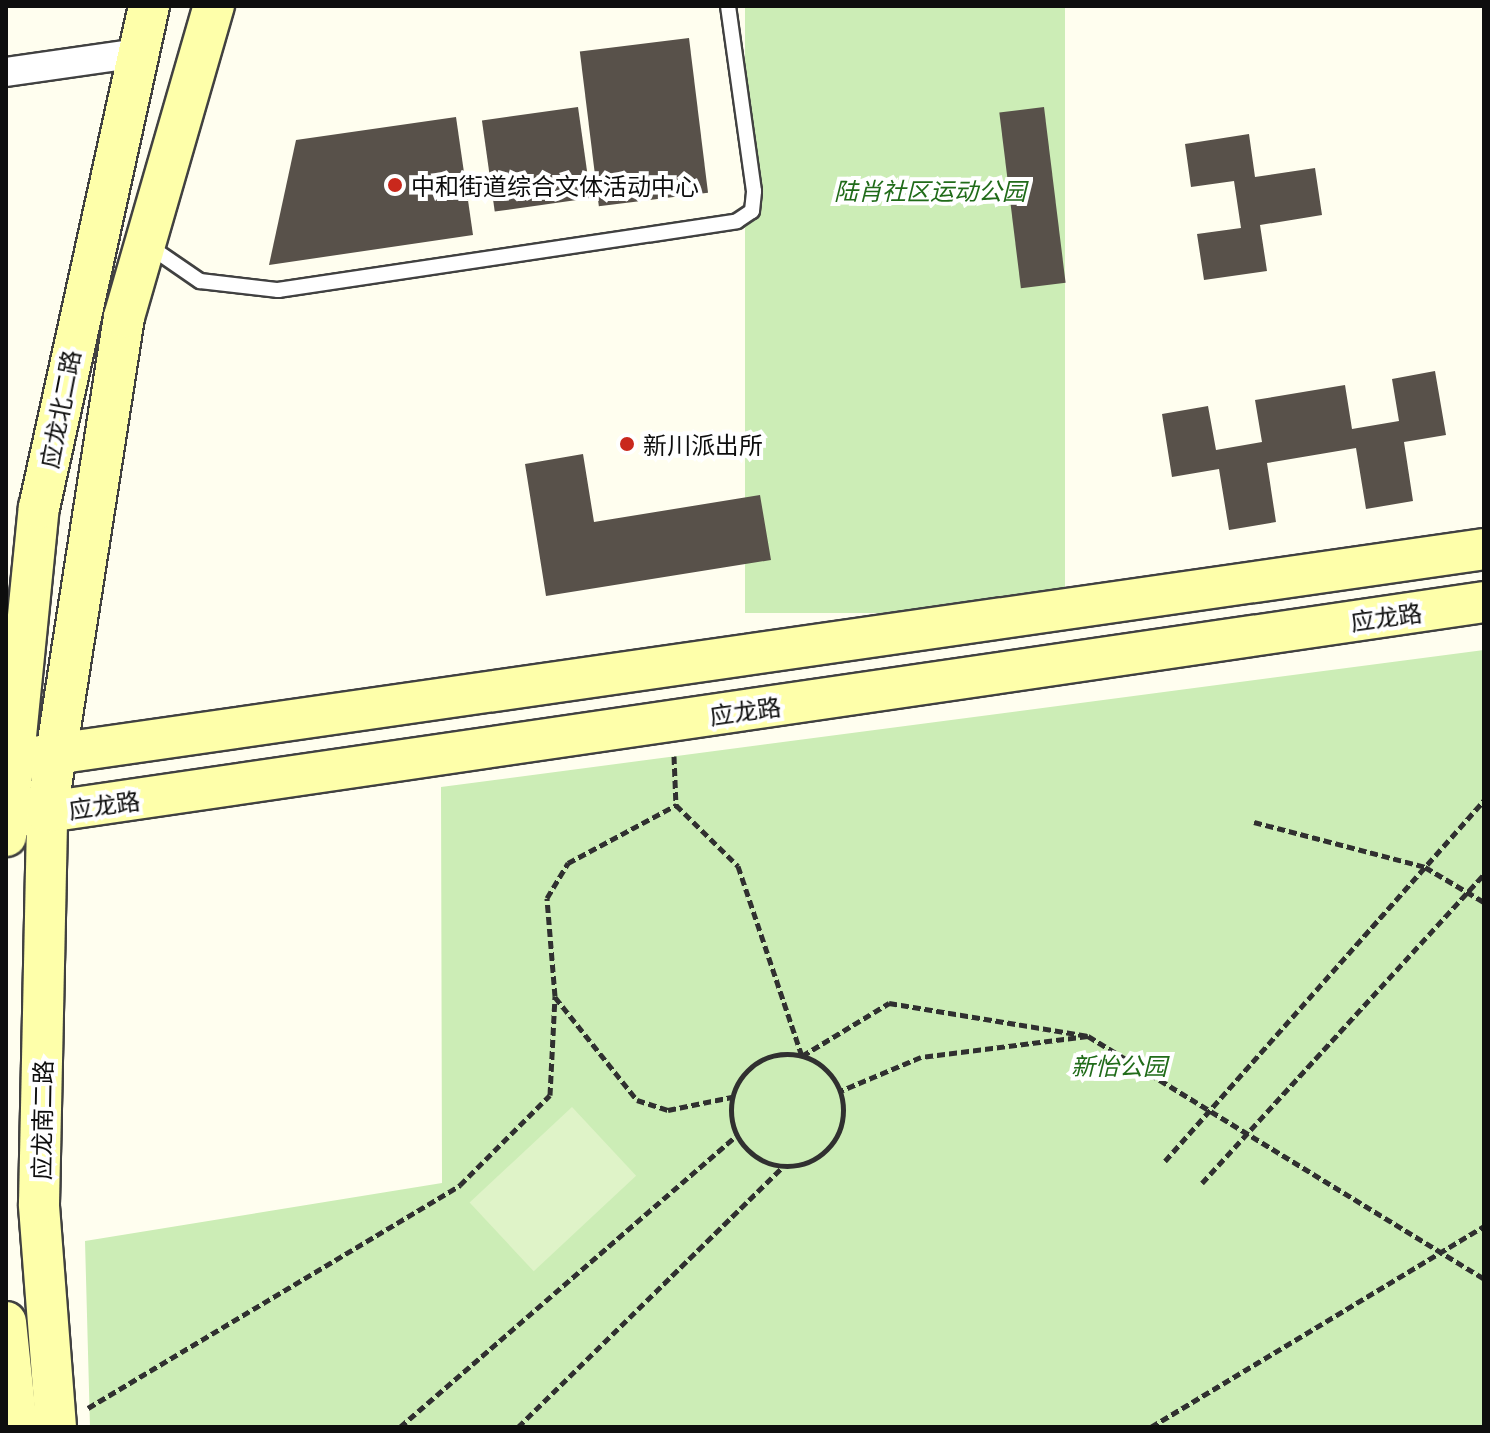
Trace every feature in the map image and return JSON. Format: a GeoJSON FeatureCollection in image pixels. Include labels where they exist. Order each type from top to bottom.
{"type":"FeatureCollection","features":[{"type":"Feature","properties":{"kind":"street","name":"应龙北二路"},"geometry":{"type":"LineString","coordinates":[[6,818],[9,760],[39,508],[149,6]]}},
{"type":"Feature","properties":{"kind":"street","name":"应龙北二路"},"geometry":{"type":"LineString","coordinates":[[47,812],[124,317],[214,6]]}},
{"type":"Feature","properties":{"kind":"street"},"geometry":{"type":"LineString","coordinates":[[6,72],[138,53]]}},
{"type":"Feature","properties":{"kind":"street"},"geometry":{"type":"LineString","coordinates":[[9,760],[1484,549]]}},
{"type":"Feature","properties":{"kind":"street","name":"应龙路"},"geometry":{"type":"LineString","coordinates":[[6,818],[1484,602]]}},
{"type":"Feature","properties":{"kind":"street","name":"应龙南二路"},"geometry":{"type":"LineString","coordinates":[[47,812],[39,1204],[72,1418]]}},
{"type":"Feature","properties":{"kind":"street"},"geometry":{"type":"LineString","coordinates":[[6,818],[6,836]]}},
{"type":"Feature","properties":{"kind":"street"},"geometry":{"type":"LineString","coordinates":[[6,1322],[17,1427]]}},
{"type":"Feature","properties":{"kind":"lane"},"geometry":{"type":"LineString","coordinates":[[145,243],[200,281],[278,290],[737,221],[752,211],[754,191],[728,6]]}},
{"type":"Feature","properties":{"kind":"path"},"geometry":{"type":"LineString","coordinates":[[674,756],[676,805],[738,866],[802,1056]]}},
{"type":"Feature","properties":{"kind":"path"},"geometry":{"type":"LineString","coordinates":[[1165,1161],[1205,1109],[1484,800]]}},
{"type":"Feature","properties":{"kind":"path"},"geometry":{"type":"LineString","coordinates":[[72,1418],[460,1185],[550,1095],[555,996],[547,898],[568,863],[676,805]]}},
{"type":"Feature","properties":{"kind":"path"},"geometry":{"type":"LineString","coordinates":[[1254,822],[1425,867],[1465,894],[1484,902]]}},
{"type":"Feature","properties":{"kind":"path"},"geometry":{"type":"LineString","coordinates":[[1202,1183],[1484,874]]}},
{"type":"Feature","properties":{"kind":"path"},"geometry":{"type":"LineString","coordinates":[[555,996],[637,1100],[668,1110],[732,1097]]}},
{"type":"Feature","properties":{"kind":"path"},"geometry":{"type":"LineString","coordinates":[[802,1056],[889,1003],[1088,1036],[1440,1256],[1484,1279]]}},
{"type":"Feature","properties":{"kind":"path"},"geometry":{"type":"LineString","coordinates":[[840,1091],[921,1057],[1088,1036]]}},
{"type":"Feature","properties":{"kind":"path"},"geometry":{"type":"LineString","coordinates":[[802,1056],[818,1063],[840,1091],[843,1117],[834,1142],[803,1165],[783,1167],[764,1162],[736,1136],[732,1097],[745,1074],[766,1058],[802,1056]]}},
{"type":"Feature","properties":{"kind":"path"},"geometry":{"type":"LineString","coordinates":[[400,1427],[736,1136]]}},
{"type":"Feature","properties":{"kind":"path"},"geometry":{"type":"LineString","coordinates":[[518,1427],[783,1167]]}},
{"type":"Feature","properties":{"kind":"path"},"geometry":{"type":"LineString","coordinates":[[1151,1427],[1440,1256],[1484,1226]]}},
{"type":"Feature","properties":{"kind":"green space","name":"陆肖社区运动公园"},"geometry":{"type":"Polygon","coordinates":[[[745,6],[1065,6],[1065,613],[745,613],[745,6]]]}},
{"type":"Feature","properties":{"kind":"green space","name":"新怡公园"},"geometry":{"type":"Polygon","coordinates":[[[1484,650],[1484,1427],[90,1427],[85,1241],[442,1183],[441,787],[1484,650]]]}},
{"type":"Feature","properties":{"kind":"green space"},"geometry":{"type":"Polygon","coordinates":[[[572,1107],[636,1176],[534,1271],[470,1202],[572,1107]]]}},
{"type":"Feature","properties":{"kind":"building"},"geometry":{"type":"Polygon","coordinates":[[[689,38],[708,193],[599,206],[580,51],[689,38]]]}},
{"type":"Feature","properties":{"kind":"building"},"geometry":{"type":"Polygon","coordinates":[[[578,107],[591,198],[495,212],[482,120],[578,107]]]}},
{"type":"Feature","properties":{"kind":"building"},"geometry":{"type":"Polygon","coordinates":[[[1044,107],[1066,283],[1021,288],[999,112],[1044,107]]]}},
{"type":"Feature","properties":{"kind":"building"},"geometry":{"type":"Polygon","coordinates":[[[456,117],[473,235],[269,265],[296,140],[456,117]]]}},
{"type":"Feature","properties":{"kind":"building"},"geometry":{"type":"Polygon","coordinates":[[[1249,134],[1255,177],[1315,168],[1322,215],[1260,225],[1267,271],[1204,280],[1197,234],[1241,228],[1234,181],[1191,187],[1185,144],[1249,134]]]}},
{"type":"Feature","properties":{"kind":"building"},"geometry":{"type":"Polygon","coordinates":[[[1435,371],[1446,435],[1404,442],[1413,501],[1366,509],[1356,448],[1267,463],[1276,522],[1229,530],[1219,469],[1172,477],[1162,414],[1208,406],[1216,450],[1262,442],[1255,400],[1345,385],[1352,429],[1399,421],[1392,379],[1435,371]]]}},
{"type":"Feature","properties":{"kind":"building"},"geometry":{"type":"Polygon","coordinates":[[[583,454],[594,522],[760,495],[771,560],[546,596],[525,464],[583,454]]]}},
{"type":"Feature","properties":{"kind":"place","name":"中和街道综合文体活动中心"},"geometry":{"type":"Point","coordinates":[395,185]}},
{"type":"Feature","properties":{"kind":"place","name":"新川派出所"},"geometry":{"type":"Point","coordinates":[627,444]}}]}
